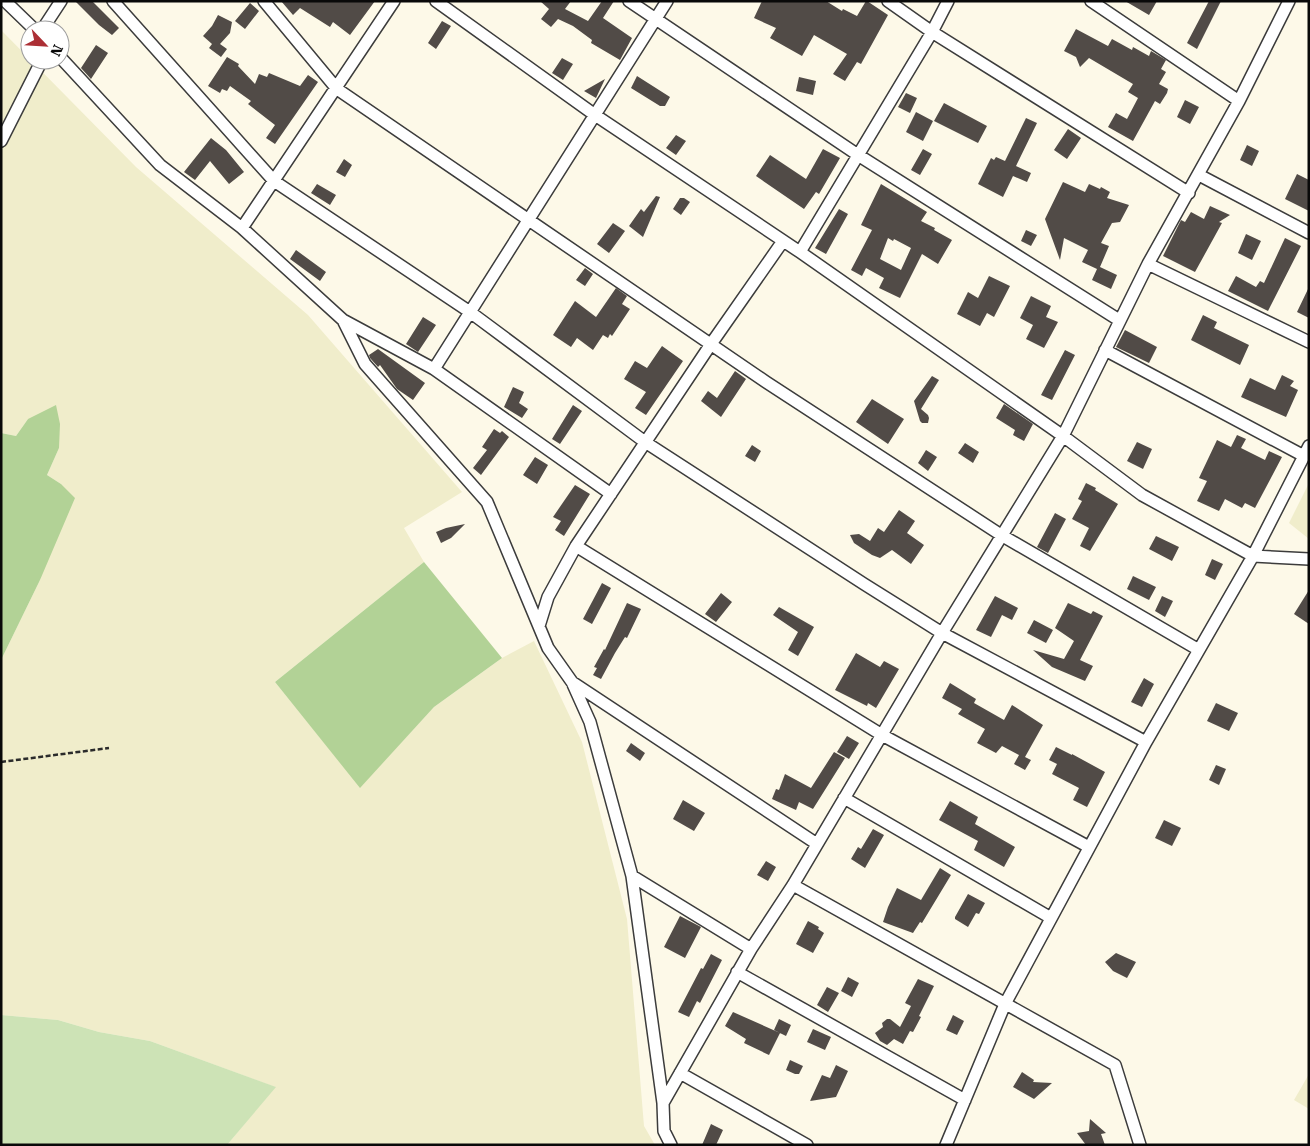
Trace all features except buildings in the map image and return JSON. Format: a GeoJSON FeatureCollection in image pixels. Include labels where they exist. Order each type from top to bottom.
{"type":"FeatureCollection","features":[{"type":"Feature","properties":{"kind":"street"},"geometry":{"type":"LineString","coordinates":[[5,1],[25,20]]}},
{"type":"Feature","properties":{"kind":"street"},"geometry":{"type":"LineString","coordinates":[[49,20],[61,1]]}},
{"type":"Feature","properties":{"kind":"street"},"geometry":{"type":"LineString","coordinates":[[113,1],[274,181],[470,312],[645,442],[942,633],[1146,742]]}},
{"type":"Feature","properties":{"kind":"street"},"geometry":{"type":"LineString","coordinates":[[264,1],[337,89],[766,382],[1001,535],[1199,650]]}},
{"type":"Feature","properties":{"kind":"street"},"geometry":{"type":"LineString","coordinates":[[242,228],[337,89],[394,1]]}},
{"type":"Feature","properties":{"kind":"street"},"geometry":{"type":"LineString","coordinates":[[436,1],[595,115],[800,252],[1063,436],[1142,495],[1253,556],[1309,559]]}},
{"type":"Feature","properties":{"kind":"street"},"geometry":{"type":"LineString","coordinates":[[629,1],[858,155],[1119,320]]}},
{"type":"Feature","properties":{"kind":"street"},"geometry":{"type":"LineString","coordinates":[[434,369],[667,1]]}},
{"type":"Feature","properties":{"kind":"street"},"geometry":{"type":"LineString","coordinates":[[888,1],[932,32],[1189,193]]}},
{"type":"Feature","properties":{"kind":"street"},"geometry":{"type":"LineString","coordinates":[[800,252],[932,32],[948,1]]}},
{"type":"Feature","properties":{"kind":"street"},"geometry":{"type":"LineString","coordinates":[[1091,1],[1239,100]]}},
{"type":"Feature","properties":{"kind":"street"},"geometry":{"type":"LineString","coordinates":[[663,1103],[737,972],[793,884],[1001,535],[1063,436],[1148,264],[1199,175],[1289,1]]}},
{"type":"Feature","properties":{"kind":"street"},"geometry":{"type":"LineString","coordinates":[[70,68],[160,165],[242,228],[343,320],[434,369],[610,494]]}},
{"type":"Feature","properties":{"kind":"street"},"geometry":{"type":"LineString","coordinates":[[1,141],[37,70]]}},
{"type":"Feature","properties":{"kind":"street"},"geometry":{"type":"LineString","coordinates":[[1199,175],[1309,233]]}},
{"type":"Feature","properties":{"kind":"street"},"geometry":{"type":"LineString","coordinates":[[539,626],[548,596],[576,546],[711,344],[783,241]]}},
{"type":"Feature","properties":{"kind":"street"},"geometry":{"type":"LineString","coordinates":[[1148,264],[1309,342]]}},
{"type":"Feature","properties":{"kind":"street"},"geometry":{"type":"LineString","coordinates":[[343,320],[365,364],[487,502],[548,648],[572,682],[590,722],[632,876],[663,1103],[664,1131],[671,1145]]}},
{"type":"Feature","properties":{"kind":"street"},"geometry":{"type":"LineString","coordinates":[[946,1145],[1005,1004],[1146,742],[1253,556],[1306,451],[1105,350]]}},
{"type":"Feature","properties":{"kind":"street"},"geometry":{"type":"LineString","coordinates":[[576,546],[882,735],[1089,847]]}},
{"type":"Feature","properties":{"kind":"street"},"geometry":{"type":"LineString","coordinates":[[572,682],[817,844]]}},
{"type":"Feature","properties":{"kind":"street"},"geometry":{"type":"LineString","coordinates":[[844,798],[1052,918]]}},
{"type":"Feature","properties":{"kind":"street"},"geometry":{"type":"LineString","coordinates":[[632,876],[751,949]]}},
{"type":"Feature","properties":{"kind":"street"},"geometry":{"type":"LineString","coordinates":[[793,884],[1115,1065],[1140,1145]]}},
{"type":"Feature","properties":{"kind":"street"},"geometry":{"type":"LineString","coordinates":[[737,972],[964,1100]]}},
{"type":"Feature","properties":{"kind":"street"},"geometry":{"type":"LineString","coordinates":[[680,1073],[807,1145]]}},
{"type":"Feature","properties":{"kind":"path"},"geometry":{"type":"LineString","coordinates":[[1,762],[109,748]]}},
{"type":"Feature","properties":{"kind":"shaded area"},"geometry":{"type":"Polygon","coordinates":[[[1,30],[20,49],[20,70],[40,70],[136,167],[308,315],[462,492],[404,528],[424,562],[275,682],[360,787],[434,707],[502,658],[534,641],[582,742],[627,919],[644,1126],[655,1145],[227,1145],[275,1087],[150,1041],[99,1032],[58,1020],[1,1015],[1,660],[40,580],[61,484],[47,475],[59,448],[28,419],[16,436],[1,433],[1,30]]]}},
{"type":"Feature","properties":{"kind":"shaded area"},"geometry":{"type":"Polygon","coordinates":[[[1309,483],[1309,539],[1289,523],[1309,483]]]}},
{"type":"Feature","properties":{"kind":"shaded area"},"geometry":{"type":"Polygon","coordinates":[[[1309,1074],[1309,1109],[1294,1100],[1309,1074]]]}},
{"type":"Feature","properties":{"kind":"green space"},"geometry":{"type":"Polygon","coordinates":[[[56,405],[60,424],[59,448],[47,475],[61,484],[75,498],[40,580],[1,660],[1,433],[16,436],[28,419],[56,405]]]}},
{"type":"Feature","properties":{"kind":"green space"},"geometry":{"type":"Polygon","coordinates":[[[424,562],[502,658],[434,707],[360,788],[275,682],[424,562]]]}},
{"type":"Feature","properties":{"kind":"green space"},"geometry":{"type":"Polygon","coordinates":[[[1,1015],[58,1020],[99,1032],[150,1041],[276,1087],[227,1145],[1,1145],[1,1015]]]}}]}
